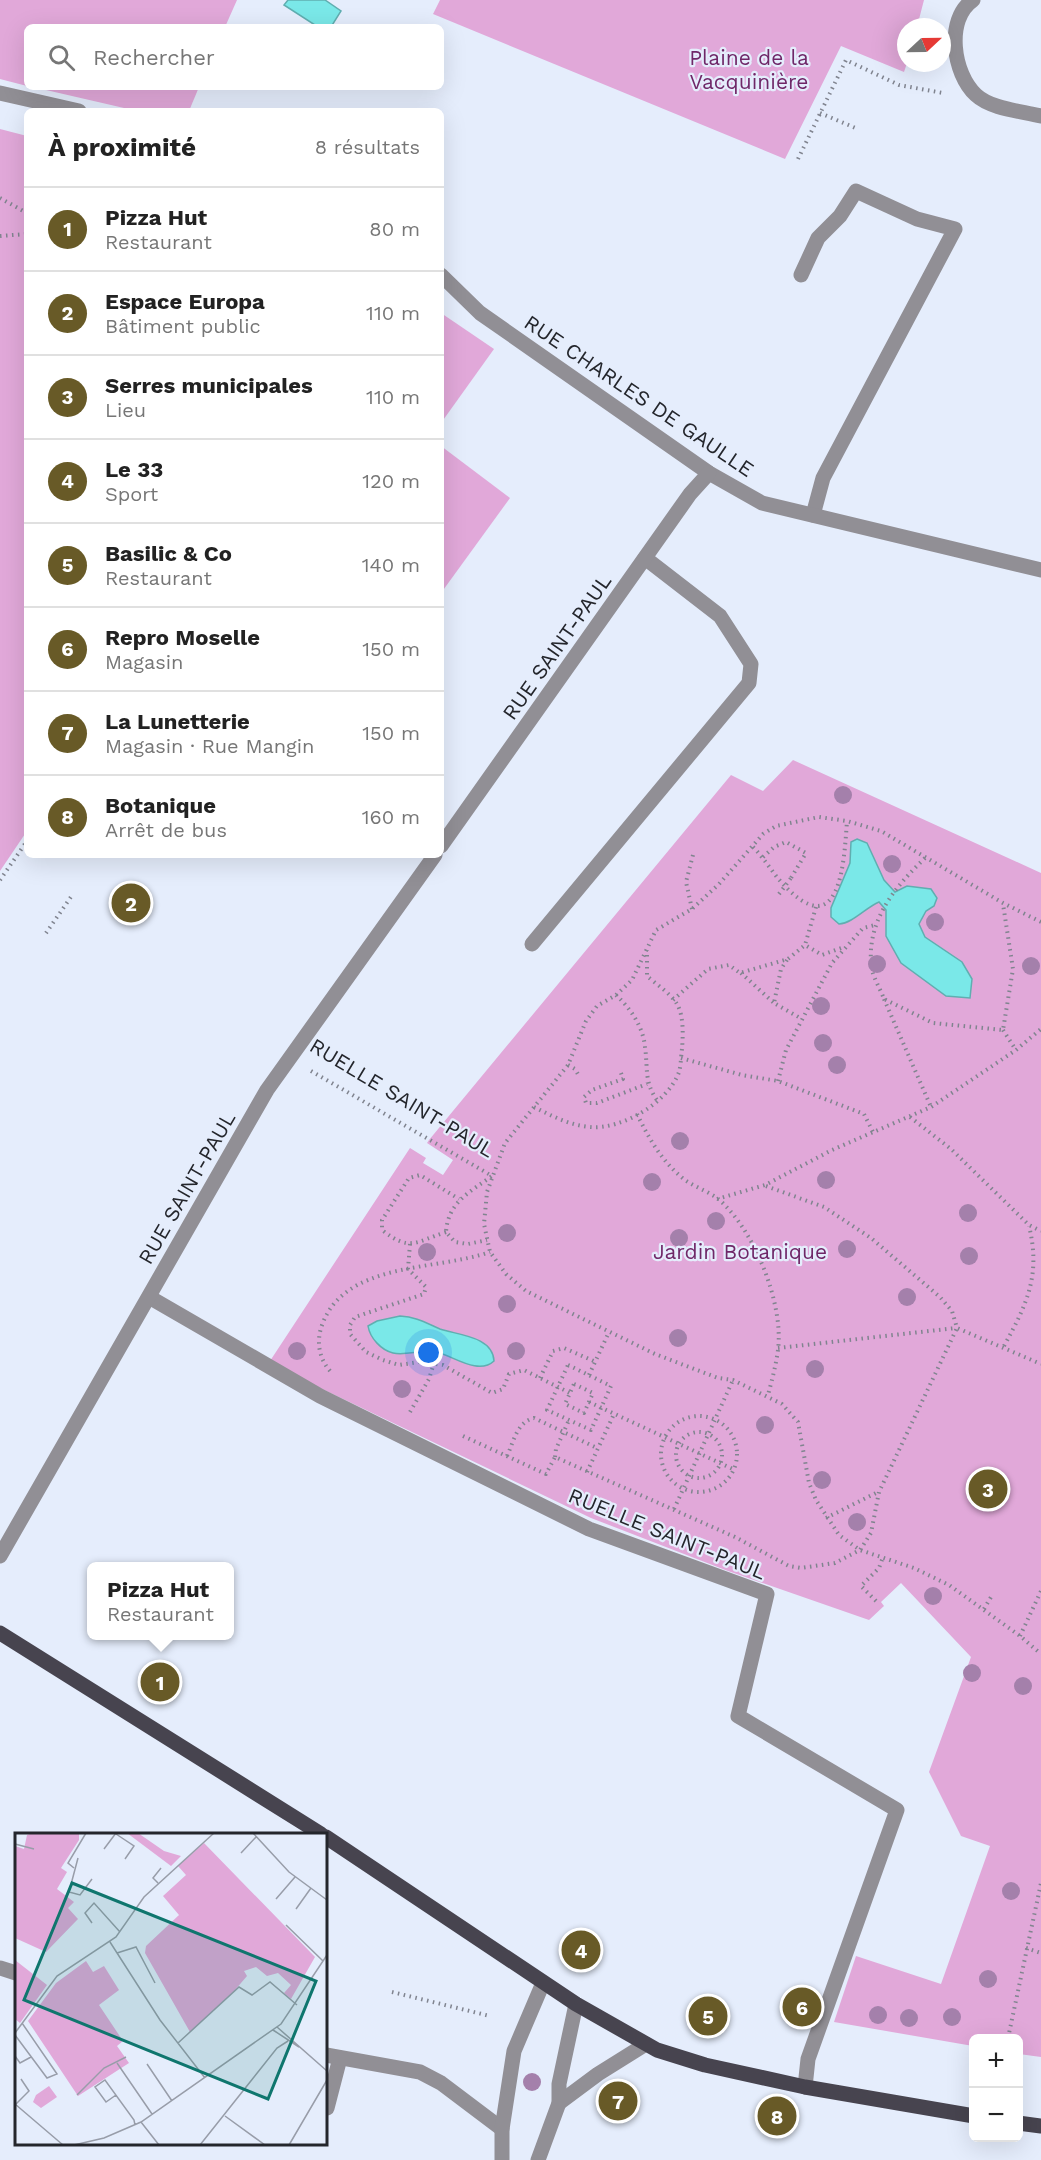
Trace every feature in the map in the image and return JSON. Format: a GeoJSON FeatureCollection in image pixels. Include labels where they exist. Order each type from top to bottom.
{"type":"FeatureCollection","features":[{"type":"Feature","properties":{"kind":"main road"},"geometry":{"type":"LineString","coordinates":[[0,1633],[319,1833]]}},
{"type":"Feature","properties":{"kind":"main road"},"geometry":{"type":"LineString","coordinates":[[327,1838],[543,1983],[646,2044],[705,2065],[805,2087],[969,2115]]}},
{"type":"Feature","properties":{"kind":"main road"},"geometry":{"type":"LineString","coordinates":[[1023,2124],[1041,2126]]}},
{"type":"Feature","properties":{"kind":"street"},"geometry":{"type":"LineString","coordinates":[[973,0],[965,6],[956,33],[957,63],[964,79],[976,96],[1000,107],[1041,116]]}},
{"type":"Feature","properties":{"kind":"street"},"geometry":{"type":"LineString","coordinates":[[0,93],[66,108]]}},
{"type":"Feature","properties":{"kind":"street"},"geometry":{"type":"LineString","coordinates":[[801,275],[818,238],[840,216],[856,191],[916,219],[955,229],[823,478],[813,515]]}},
{"type":"Feature","properties":{"kind":"street","name":"RUE CHARLES DE GAULLE"},"geometry":{"type":"LineString","coordinates":[[444,278],[480,313],[709,472],[762,503],[1041,570]]}},
{"type":"Feature","properties":{"kind":"street","name":"RUE SAINT-PAUL"},"geometry":{"type":"LineString","coordinates":[[444,842],[690,494],[709,472]]}},
{"type":"Feature","properties":{"kind":"street"},"geometry":{"type":"LineString","coordinates":[[532,944],[749,683],[751,664],[720,616],[645,558]]}},
{"type":"Feature","properties":{"kind":"street","name":"RUE SAINT-PAUL"},"geometry":{"type":"LineString","coordinates":[[0,1556],[267,1090],[433,858]]}},
{"type":"Feature","properties":{"kind":"street","name":"RUELLE SAINT-PAUL"},"geometry":{"type":"LineString","coordinates":[[149,1297],[320,1396],[589,1529],[767,1594],[738,1716],[897,1810],[808,2059],[805,2087]]}},
{"type":"Feature","properties":{"kind":"street"},"geometry":{"type":"LineString","coordinates":[[0,1968],[15,1973]]}},
{"type":"Feature","properties":{"kind":"street"},"geometry":{"type":"LineString","coordinates":[[502,2160],[502,2129],[514,2051],[543,1983]]}},
{"type":"Feature","properties":{"kind":"street"},"geometry":{"type":"LineString","coordinates":[[538,2160],[559,2103],[559,2084],[576,2004]]}},
{"type":"Feature","properties":{"kind":"street"},"geometry":{"type":"LineString","coordinates":[[559,2103],[598,2074],[646,2044]]}},
{"type":"Feature","properties":{"kind":"street"},"geometry":{"type":"LineString","coordinates":[[327,2109],[333,2056],[420,2072],[441,2083],[502,2129]]}},
{"type":"Feature","properties":{"kind":"path"},"geometry":{"type":"LineString","coordinates":[[798,159],[846,60],[900,85],[941,94],[964,79]]}},
{"type":"Feature","properties":{"kind":"path"},"geometry":{"type":"LineString","coordinates":[[820,113],[858,129]]}},
{"type":"Feature","properties":{"kind":"path"},"geometry":{"type":"LineString","coordinates":[[0,198],[24,211]]}},
{"type":"Feature","properties":{"kind":"path"},"geometry":{"type":"LineString","coordinates":[[0,236],[24,234]]}},
{"type":"Feature","properties":{"kind":"path"},"geometry":{"type":"LineString","coordinates":[[1041,922],[1003,903],[881,831],[848,821],[819,817],[776,826],[763,834],[692,909],[656,930],[632,980],[616,995],[597,1006],[586,1021],[568,1065],[505,1143],[492,1176],[485,1216],[490,1252],[506,1274],[526,1291],[655,1354],[718,1378],[733,1380],[768,1395],[790,1411],[798,1422],[810,1483],[826,1518],[839,1535],[860,1550],[914,1568],[949,1585],[1020,1636],[1041,1654]]}},
{"type":"Feature","properties":{"kind":"path"},"geometry":{"type":"LineString","coordinates":[[753,847],[782,883],[803,901],[816,907],[827,904],[836,891],[845,862],[848,821]]}},
{"type":"Feature","properties":{"kind":"path"},"geometry":{"type":"LineString","coordinates":[[763,857],[774,847],[786,842],[806,853],[779,894]]}},
{"type":"Feature","properties":{"kind":"path"},"geometry":{"type":"LineString","coordinates":[[0,880],[24,845]]}},
{"type":"Feature","properties":{"kind":"path"},"geometry":{"type":"LineString","coordinates":[[692,909],[686,882],[693,855]]}},
{"type":"Feature","properties":{"kind":"path"},"geometry":{"type":"LineString","coordinates":[[925,858],[900,883],[880,913],[875,925],[871,965],[931,1107]]}},
{"type":"Feature","properties":{"kind":"path"},"geometry":{"type":"LineString","coordinates":[[46,933],[73,894]]}},
{"type":"Feature","properties":{"kind":"path"},"geometry":{"type":"LineString","coordinates":[[1003,903],[1013,977],[1003,1030],[1017,1050]]}},
{"type":"Feature","properties":{"kind":"path"},"geometry":{"type":"LineString","coordinates":[[774,1003],[781,969],[788,959],[805,945],[816,907]]}},
{"type":"Feature","properties":{"kind":"path"},"geometry":{"type":"LineString","coordinates":[[778,1081],[786,1050],[832,963],[863,928],[875,925]]}},
{"type":"Feature","properties":{"kind":"path"},"geometry":{"type":"LineString","coordinates":[[805,945],[822,955],[846,947]]}},
{"type":"Feature","properties":{"kind":"path"},"geometry":{"type":"LineString","coordinates":[[534,1107],[572,1124],[590,1127],[619,1123],[638,1114],[672,1085],[679,1072],[684,1038],[678,1005],[647,976],[647,950]]}},
{"type":"Feature","properties":{"kind":"path"},"geometry":{"type":"LineString","coordinates":[[740,973],[788,959]]}},
{"type":"Feature","properties":{"kind":"path"},"geometry":{"type":"LineString","coordinates":[[674,1000],[708,969],[729,965],[774,1003],[802,1019]]}},
{"type":"Feature","properties":{"kind":"path"},"geometry":{"type":"LineString","coordinates":[[616,995],[627,1005],[639,1024],[645,1046],[647,1084],[657,1100]]}},
{"type":"Feature","properties":{"kind":"path"},"geometry":{"type":"LineString","coordinates":[[884,999],[933,1023],[1003,1030]]}},
{"type":"Feature","properties":{"kind":"path"},"geometry":{"type":"LineString","coordinates":[[717,1199],[765,1185],[832,1150],[931,1107],[1017,1050],[1041,1029]]}},
{"type":"Feature","properties":{"kind":"path","name":"RUELLE SAINT-PAUL"},"geometry":{"type":"LineString","coordinates":[[291,1056],[492,1176]]}},
{"type":"Feature","properties":{"kind":"path"},"geometry":{"type":"LineString","coordinates":[[681,1058],[742,1075],[778,1081],[864,1114],[873,1132]]}},
{"type":"Feature","properties":{"kind":"path"},"geometry":{"type":"LineString","coordinates":[[568,1065],[575,1069],[579,1076]]}},
{"type":"Feature","properties":{"kind":"path"},"geometry":{"type":"LineString","coordinates":[[621,1072],[623,1079],[592,1090],[584,1097],[586,1103],[597,1103],[647,1084]]}},
{"type":"Feature","properties":{"kind":"path"},"geometry":{"type":"LineString","coordinates":[[638,1114],[647,1135],[666,1161],[685,1179],[717,1199],[746,1231],[757,1250],[774,1299],[778,1348],[768,1395]]}},
{"type":"Feature","properties":{"kind":"path"},"geometry":{"type":"LineString","coordinates":[[909,1117],[951,1149],[1029,1226],[1041,1231]]}},
{"type":"Feature","properties":{"kind":"path"},"geometry":{"type":"LineString","coordinates":[[446,1232],[410,1244],[398,1243],[382,1230],[382,1220],[409,1178],[420,1175],[459,1200]]}},
{"type":"Feature","properties":{"kind":"path"},"geometry":{"type":"LineString","coordinates":[[487,1240],[468,1244],[455,1242],[446,1232],[447,1217],[459,1200],[492,1176]]}},
{"type":"Feature","properties":{"kind":"path"},"geometry":{"type":"LineString","coordinates":[[555,1457],[674,1509],[789,1566],[824,1566],[860,1550],[871,1533],[879,1492],[957,1328],[952,1311],[940,1297],[871,1238],[824,1207],[765,1185]]}},
{"type":"Feature","properties":{"kind":"path"},"geometry":{"type":"LineString","coordinates":[[1004,1347],[1028,1303],[1033,1280],[1034,1253],[1029,1226]]}},
{"type":"Feature","properties":{"kind":"path"},"geometry":{"type":"LineString","coordinates":[[410,1244],[408,1269],[426,1287],[424,1294],[415,1299],[364,1312],[355,1317],[350,1325],[350,1334],[366,1352],[399,1365],[434,1363],[462,1375],[492,1393],[503,1389],[509,1374],[524,1370],[570,1393]]}},
{"type":"Feature","properties":{"kind":"path"},"geometry":{"type":"LineString","coordinates":[[336,1378],[322,1361],[318,1336],[327,1310],[346,1291],[379,1275],[466,1260],[490,1252]]}},
{"type":"Feature","properties":{"kind":"path"},"geometry":{"type":"LineString","coordinates":[[778,1348],[957,1328],[1041,1364]]}},
{"type":"Feature","properties":{"kind":"path"},"geometry":{"type":"LineString","coordinates":[[590,1376],[609,1332]]}},
{"type":"Feature","properties":{"kind":"path"},"geometry":{"type":"LineString","coordinates":[[540,1378],[553,1351],[564,1348],[596,1362]]}},
{"type":"Feature","properties":{"kind":"path"},"geometry":{"type":"LineString","coordinates":[[410,1412],[429,1378],[434,1363]]}},
{"type":"Feature","properties":{"kind":"path"},"geometry":{"type":"LineString","coordinates":[[568,1365],[611,1386],[591,1430],[547,1410],[558,1386],[568,1365]]}},
{"type":"Feature","properties":{"kind":"path"},"geometry":{"type":"LineString","coordinates":[[674,1509],[733,1380]]}},
{"type":"Feature","properties":{"kind":"path"},"geometry":{"type":"LineString","coordinates":[[574,1384],[593,1393],[589,1402],[584,1413],[565,1404],[574,1384]]}},
{"type":"Feature","properties":{"kind":"path"},"geometry":{"type":"LineString","coordinates":[[589,1402],[735,1470]]}},
{"type":"Feature","properties":{"kind":"path"},"geometry":{"type":"LineString","coordinates":[[400,1407],[421,1416]]}},
{"type":"Feature","properties":{"kind":"path"},"geometry":{"type":"LineString","coordinates":[[587,1472],[614,1414]]}},
{"type":"Feature","properties":{"kind":"path"},"geometry":{"type":"LineString","coordinates":[[692,1416],[715,1419],[729,1430],[737,1446],[735,1470],[722,1485],[713,1490],[693,1492],[683,1489],[673,1482],[662,1461],[664,1438],[680,1420],[692,1416]]}},
{"type":"Feature","properties":{"kind":"path"},"geometry":{"type":"LineString","coordinates":[[507,1456],[520,1426],[526,1420],[534,1418],[597,1448]]}},
{"type":"Feature","properties":{"kind":"path"},"geometry":{"type":"LineString","coordinates":[[453,1431],[546,1474],[569,1420]]}},
{"type":"Feature","properties":{"kind":"path"},"geometry":{"type":"LineString","coordinates":[[692,1433],[708,1434],[719,1443],[722,1450],[720,1464],[711,1474],[704,1477],[689,1475],[677,1462],[679,1444],[692,1433]]}},
{"type":"Feature","properties":{"kind":"path"},"geometry":{"type":"LineString","coordinates":[[826,1518],[879,1492]]}},
{"type":"Feature","properties":{"kind":"path"},"geometry":{"type":"LineString","coordinates":[[876,1601],[861,1586],[879,1568],[883,1557]]}},
{"type":"Feature","properties":{"kind":"path"},"geometry":{"type":"LineString","coordinates":[[1020,1636],[1041,1591]]}},
{"type":"Feature","properties":{"kind":"path"},"geometry":{"type":"LineString","coordinates":[[984,1610],[991,1597]]}},
{"type":"Feature","properties":{"kind":"path"},"geometry":{"type":"LineString","coordinates":[[1009,2034],[1041,1883]]}},
{"type":"Feature","properties":{"kind":"path"},"geometry":{"type":"LineString","coordinates":[[1026,1948],[1041,1953]]}},
{"type":"Feature","properties":{"kind":"path"},"geometry":{"type":"LineString","coordinates":[[392,1992],[490,2016]]}},
{"type":"Feature","properties":{"kind":"green space"},"geometry":{"type":"Polygon","coordinates":[[[0,0],[237,0],[226,24],[24,24],[24,85],[0,79],[0,0]]]}},
{"type":"Feature","properties":{"kind":"green space","name":"Plaine de la Vacquinière"},"geometry":{"type":"Polygon","coordinates":[[[440,0],[924,0],[919,18],[897,18],[897,69],[841,46],[785,159],[433,14],[440,0]]]}},
{"type":"Feature","properties":{"kind":"green space"},"geometry":{"type":"Polygon","coordinates":[[[46,90],[198,90],[190,108],[124,108],[46,90]]]}},
{"type":"Feature","properties":{"kind":"green space"},"geometry":{"type":"Polygon","coordinates":[[[0,129],[24,135],[24,835],[0,871],[0,129]]]}},
{"type":"Feature","properties":{"kind":"green space"},"geometry":{"type":"Polygon","coordinates":[[[444,315],[494,349],[444,419],[444,315]]]}},
{"type":"Feature","properties":{"kind":"green space"},"geometry":{"type":"Polygon","coordinates":[[[444,448],[510,498],[444,589],[444,448]]]}},
{"type":"Feature","properties":{"kind":"green space","name":"Jardin Botanique"},"geometry":{"type":"Polygon","coordinates":[[[793,760],[1041,873],[1041,2057],[1023,2055],[1023,2034],[969,2034],[969,2045],[834,2022],[856,1956],[941,1984],[990,1846],[961,1836],[929,1772],[971,1657],[901,1583],[881,1602],[884,1606],[869,1620],[728,1571],[591,1518],[314,1385],[270,1361],[410,1148],[426,1158],[423,1163],[443,1175],[453,1160],[427,1143],[429,1140],[731,775],[763,791],[793,760]]]}},
{"type":"Feature","properties":{"kind":"shaded area"},"geometry":{"type":"Polygon","coordinates":[[[288,0],[325,0],[341,11],[333,24],[313,24],[284,5],[288,0]]]}},
{"type":"Feature","properties":{"kind":"shaded area"},"geometry":{"type":"Polygon","coordinates":[[[857,839],[867,843],[884,880],[895,892],[907,886],[931,889],[937,898],[934,906],[926,911],[919,924],[925,937],[962,962],[972,979],[970,998],[946,996],[901,963],[886,936],[886,910],[879,902],[844,923],[839,924],[831,917],[831,908],[850,863],[851,842],[857,839]]]}},
{"type":"Feature","properties":{"kind":"shaded area"},"geometry":{"type":"Polygon","coordinates":[[[400,1316],[416,1319],[481,1341],[488,1346],[494,1361],[488,1365],[473,1366],[436,1352],[393,1353],[380,1346],[368,1326],[377,1321],[400,1316]]]}},
{"type":"Feature","properties":{"kind":"place","name":"Espace Europa"},"geometry":{"type":"Point","coordinates":[131,903]}},
{"type":"Feature","properties":{"kind":"place","name":"Serres municipales"},"geometry":{"type":"Point","coordinates":[988,1489]}},
{"type":"Feature","properties":{"kind":"place","name":"Pizza Hut"},"geometry":{"type":"Point","coordinates":[160,1682]}},
{"type":"Feature","properties":{"kind":"place","name":"Le 33"},"geometry":{"type":"Point","coordinates":[581,1950]}},
{"type":"Feature","properties":{"kind":"place","name":"Repro Moselle"},"geometry":{"type":"Point","coordinates":[802,2007]}},
{"type":"Feature","properties":{"kind":"place","name":"Basilic & Co"},"geometry":{"type":"Point","coordinates":[708,2016]}},
{"type":"Feature","properties":{"kind":"place","name":"La Lunetterie"},"geometry":{"type":"Point","coordinates":[618,2101]}},
{"type":"Feature","properties":{"kind":"place","name":"Botanique"},"geometry":{"type":"Point","coordinates":[777,2116]}}]}
